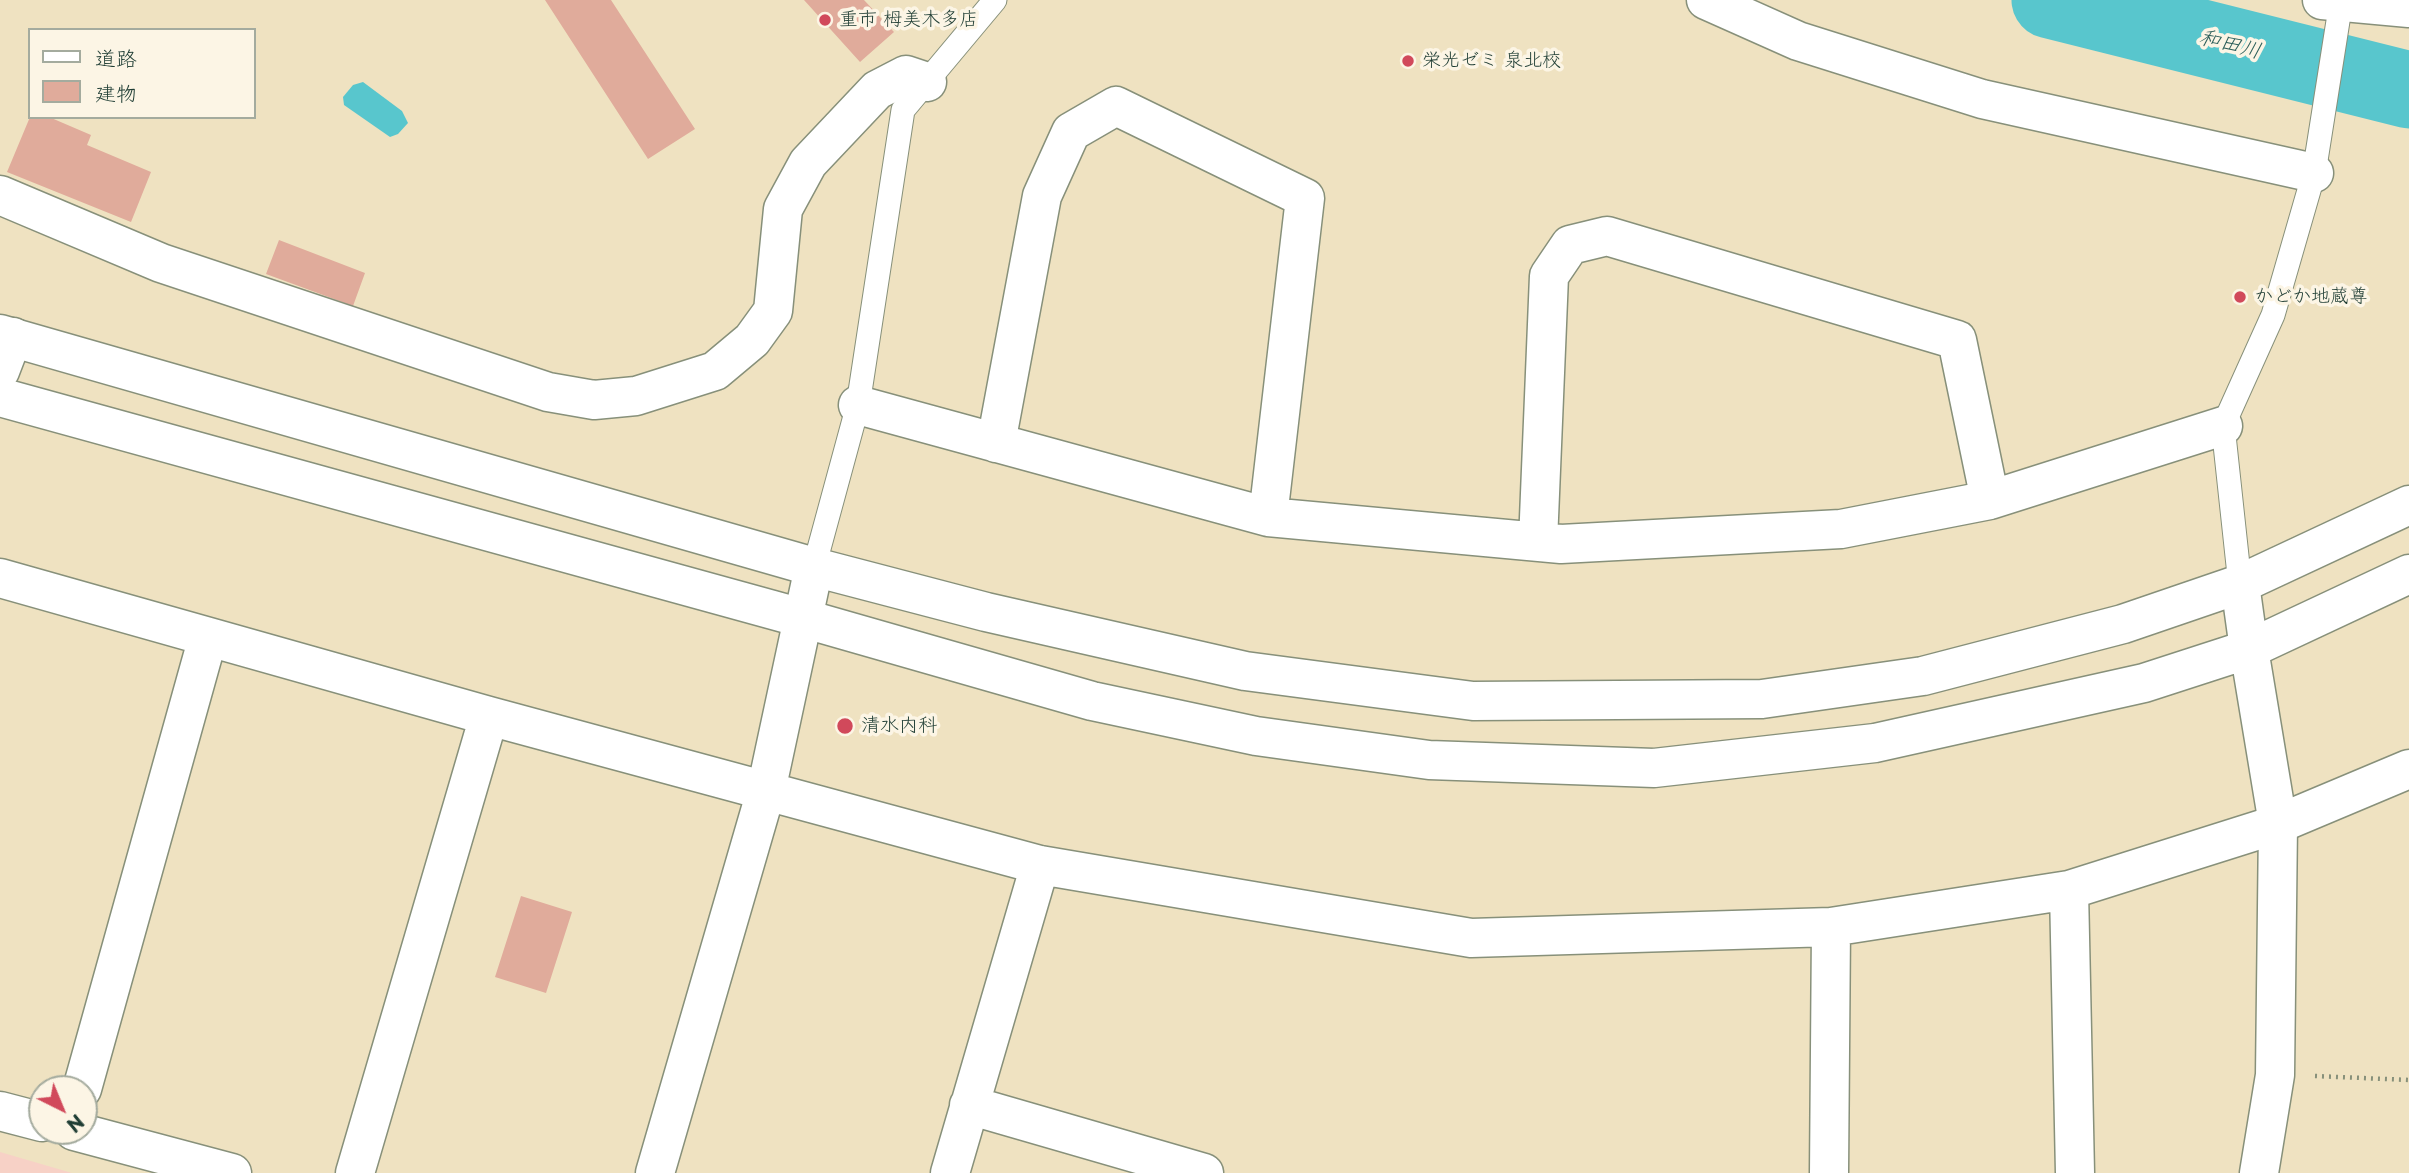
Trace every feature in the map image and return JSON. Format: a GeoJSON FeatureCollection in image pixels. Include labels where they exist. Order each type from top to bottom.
{"type":"FeatureCollection","features":[{"type":"Feature","properties":{"kind":"street"},"geometry":{"type":"LineString","coordinates":[[1706,0],[1798,41],[1982,99],[2316,165]]}},
{"type":"Feature","properties":{"kind":"street"},"geometry":{"type":"LineString","coordinates":[[2334,1],[2409,8]]}},
{"type":"Feature","properties":{"kind":"street"},"geometry":{"type":"LineString","coordinates":[[0,195],[161,263],[548,392],[594,400],[636,396],[715,371],[752,340],[774,312],[783,209],[808,163],[877,90],[906,75],[927,82]]}},
{"type":"Feature","properties":{"kind":"street"},"geometry":{"type":"LineString","coordinates":[[996,443],[1042,196],[1071,132],[1116,106],[1305,198],[1268,517]]}},
{"type":"Feature","properties":{"kind":"street"},"geometry":{"type":"LineString","coordinates":[[1538,542],[1549,276],[1570,245],[1607,236],[1957,340],[1990,500]]}},
{"type":"Feature","properties":{"kind":"street"},"geometry":{"type":"LineString","coordinates":[[4,347],[986,612],[1245,671],[1473,701],[1762,699],[1923,676],[2123,624],[2240,583],[2409,505]]}},
{"type":"Feature","properties":{"kind":"street"},"geometry":{"type":"LineString","coordinates":[[0,397],[802,618],[1092,701],[1256,736],[1429,760],[1654,768],[1874,743],[2144,683],[2249,649],[2409,574]]}},
{"type":"Feature","properties":{"kind":"street"},"geometry":{"type":"LineString","coordinates":[[858,405],[1268,517],[1561,544],[1840,529],[1990,500],[2223,426]]}},
{"type":"Feature","properties":{"kind":"street"},"geometry":{"type":"LineString","coordinates":[[655,1173],[766,791],[814,567]]}},
{"type":"Feature","properties":{"kind":"street"},"geometry":{"type":"LineString","coordinates":[[0,578],[489,716],[1040,865],[1471,938],[1831,927],[2069,890],[2278,824],[2409,769]]}},
{"type":"Feature","properties":{"kind":"street"},"geometry":{"type":"LineString","coordinates":[[2240,583],[2278,824],[2276,1075],[2259,1173]]}},
{"type":"Feature","properties":{"kind":"street"},"geometry":{"type":"LineString","coordinates":[[86,1075],[208,637]]}},
{"type":"Feature","properties":{"kind":"street"},"geometry":{"type":"LineString","coordinates":[[355,1173],[489,716]]}},
{"type":"Feature","properties":{"kind":"street"},"geometry":{"type":"LineString","coordinates":[[950,1173],[1040,865]]}},
{"type":"Feature","properties":{"kind":"street"},"geometry":{"type":"LineString","coordinates":[[2069,890],[2075,1173]]}},
{"type":"Feature","properties":{"kind":"street"},"geometry":{"type":"LineString","coordinates":[[1829,1173],[1831,927]]}},
{"type":"Feature","properties":{"kind":"street"},"geometry":{"type":"LineString","coordinates":[[969,1105],[1204,1173]]}},
{"type":"Feature","properties":{"kind":"street"},"geometry":{"type":"LineString","coordinates":[[0,1111],[28,1118]]}},
{"type":"Feature","properties":{"kind":"street"},"geometry":{"type":"LineString","coordinates":[[98,1137],[232,1173]]}},
{"type":"Feature","properties":{"kind":"lane"},"geometry":{"type":"LineString","coordinates":[[814,567],[858,405],[903,110],[995,0]]}},
{"type":"Feature","properties":{"kind":"lane"},"geometry":{"type":"LineString","coordinates":[[2240,583],[2223,426],[2273,315],[2316,165],[2334,1]]}},
{"type":"Feature","properties":{"kind":"path"},"geometry":{"type":"LineString","coordinates":[[2276,1075],[2409,1080]]}},
{"type":"Feature","properties":{"kind":"shaded area"},"geometry":{"type":"Polygon","coordinates":[[[0,1152],[72,1173],[0,1173],[0,1152]]]}},
{"type":"Feature","properties":{"kind":"water"},"geometry":{"type":"Polygon","coordinates":[[[363,82],[402,111],[408,123],[398,134],[390,137],[344,105],[343,97],[353,85],[363,82]]]}},
{"type":"Feature","properties":{"kind":"building"},"geometry":{"type":"Polygon","coordinates":[[[545,0],[611,0],[695,129],[648,159],[545,0]]]}},
{"type":"Feature","properties":{"kind":"building"},"geometry":{"type":"Polygon","coordinates":[[[804,0],[864,0],[894,32],[860,62],[804,0]]]}},
{"type":"Feature","properties":{"kind":"building"},"geometry":{"type":"Polygon","coordinates":[[[29,119],[54,119],[91,135],[87,145],[151,172],[131,222],[7,172],[29,119]]]}},
{"type":"Feature","properties":{"kind":"building"},"geometry":{"type":"Polygon","coordinates":[[[279,240],[365,273],[353,306],[266,274],[279,240]]]}},
{"type":"Feature","properties":{"kind":"building"},"geometry":{"type":"Polygon","coordinates":[[[521,896],[572,912],[546,993],[495,977],[521,896]]]}},
{"type":"Feature","properties":{"kind":"waterway","name":"和田川"},"geometry":{"type":"LineString","coordinates":[[2050,0],[2409,90]]}},
{"type":"Feature","properties":{"kind":"place","name":"重市 栂美木多店"},"geometry":{"type":"Point","coordinates":[825,20]}},
{"type":"Feature","properties":{"kind":"place","name":"栄光ゼミ 泉北校"},"geometry":{"type":"Point","coordinates":[1408,61]}},
{"type":"Feature","properties":{"kind":"place","name":"かどか地蔵尊"},"geometry":{"type":"Point","coordinates":[2240,297]}},
{"type":"Feature","properties":{"kind":"place","name":"清水内科"},"geometry":{"type":"Point","coordinates":[845,726]}}]}
